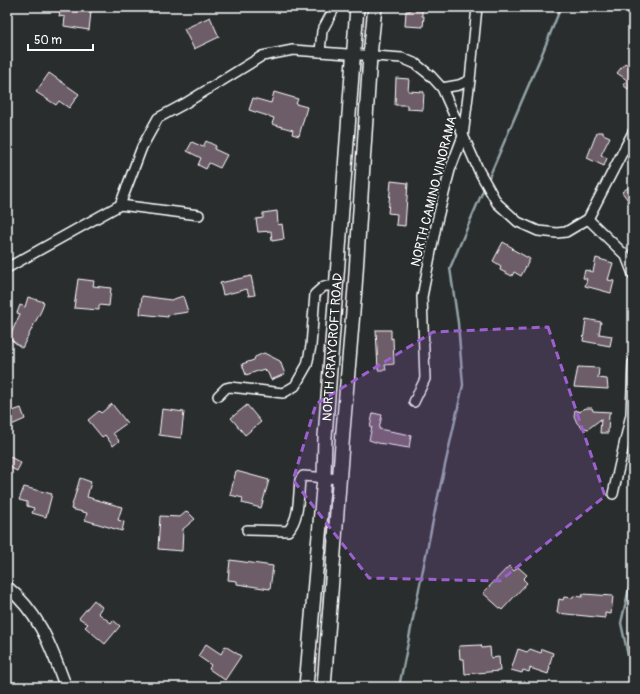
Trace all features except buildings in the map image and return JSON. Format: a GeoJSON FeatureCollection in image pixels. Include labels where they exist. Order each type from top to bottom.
{"type":"FeatureCollection","features":[{"type":"Feature","properties":{"kind":"main road","name":"NORTH CRAYCROFT ROAD"},"geometry":{"type":"LineString","coordinates":[[306,687],[324,477],[325,437],[337,286],[352,55],[357,7]]}},
{"type":"Feature","properties":{"kind":"main road","name":"NORTH CRAYCROFT ROAD"},"geometry":{"type":"LineString","coordinates":[[324,687],[340,479],[342,431],[355,288],[370,56],[375,7]]}},
{"type":"Feature","properties":{"kind":"street"},"geometry":{"type":"LineString","coordinates":[[320,52],[322,31],[335,7]]}},
{"type":"Feature","properties":{"kind":"street","name":"NORTH CAMINO VINORAMA"},"geometry":{"type":"LineString","coordinates":[[414,402],[425,379],[422,297],[437,220],[450,170],[463,136],[477,7]]}},
{"type":"Feature","properties":{"kind":"street"},"geometry":{"type":"LineString","coordinates":[[120,205],[142,147],[158,118],[184,104],[262,56],[293,50],[402,58],[416,64],[431,76],[442,88],[479,171],[497,203],[518,222],[538,231],[557,233],[566,232],[588,219],[633,132]]}},
{"type":"Feature","properties":{"kind":"street"},"geometry":{"type":"LineString","coordinates":[[442,88],[459,85],[470,80]]}},
{"type":"Feature","properties":{"kind":"street"},"geometry":{"type":"LineString","coordinates":[[7,268],[120,205],[199,215]]}},
{"type":"Feature","properties":{"kind":"street"},"geometry":{"type":"LineString","coordinates":[[588,219],[626,256],[633,274]]}},
{"type":"Feature","properties":{"kind":"street"},"geometry":{"type":"LineString","coordinates":[[218,396],[226,388],[230,387],[283,393],[295,386],[307,365],[311,346],[315,294],[324,286],[337,286]]}},
{"type":"Feature","properties":{"kind":"street"},"geometry":{"type":"LineString","coordinates":[[613,494],[631,414],[633,363]]}},
{"type":"Feature","properties":{"kind":"street"},"geometry":{"type":"LineString","coordinates":[[247,530],[288,531],[293,526],[296,516],[300,480],[303,476],[340,479]]}},
{"type":"Feature","properties":{"kind":"street"},"geometry":{"type":"LineString","coordinates":[[7,587],[26,605],[39,624],[48,641],[64,682],[64,687]]}},
{"type":"Feature","properties":{"kind":"highlighted area"},"geometry":{"type":"Polygon","coordinates":[[[548,327],[605,496],[500,581],[369,578],[293,480],[316,404],[433,332],[548,327]]]}},
{"type":"Feature","properties":{"kind":"waterway"},"geometry":{"type":"LineString","coordinates":[[487,182],[561,7]]}},
{"type":"Feature","properties":{"kind":"waterway"},"geometry":{"type":"LineString","coordinates":[[399,687],[437,501],[463,385],[458,323],[450,268],[485,186]]}},
{"type":"Feature","properties":{"kind":"waterway"},"geometry":{"type":"LineString","coordinates":[[633,571],[621,623],[633,679]]}}]}
